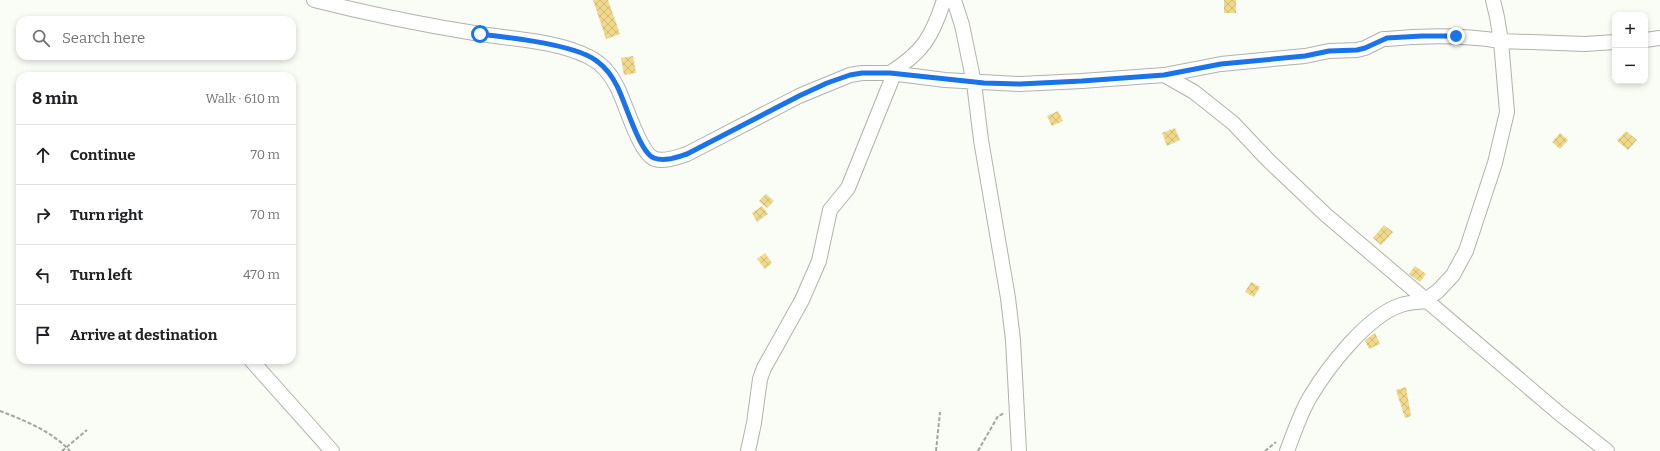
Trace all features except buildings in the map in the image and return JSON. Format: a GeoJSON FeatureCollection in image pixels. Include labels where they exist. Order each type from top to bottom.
{"type":"FeatureCollection","features":[{"type":"Feature","properties":{"kind":"street"},"geometry":{"type":"LineString","coordinates":[[314,0],[397,19],[548,44],[583,54],[598,62],[612,77],[627,107],[638,138],[644,148],[654,158],[674,158],[687,154],[827,83],[850,75],[862,73],[892,74],[974,83],[1040,84],[1164,75],[1221,64],[1305,56],[1329,51],[1357,50],[1387,38],[1456,36],[1501,41],[1585,44],[1612,42]]}},
{"type":"Feature","properties":{"kind":"street"},"geometry":{"type":"LineString","coordinates":[[748,451],[754,423],[760,379],[764,368],[802,300],[818,261],[830,210],[848,188],[892,74],[916,54],[924,44],[935,25],[944,0]]}},
{"type":"Feature","properties":{"kind":"street"},"geometry":{"type":"LineString","coordinates":[[954,0],[962,25],[974,83],[981,140],[1010,312],[1019,451]]}},
{"type":"Feature","properties":{"kind":"street"},"geometry":{"type":"LineString","coordinates":[[1429,301],[1431,296],[1453,275],[1466,251],[1495,163],[1507,112],[1501,41],[1493,0]]}},
{"type":"Feature","properties":{"kind":"street"},"geometry":{"type":"LineString","coordinates":[[1648,40],[1660,38]]}},
{"type":"Feature","properties":{"kind":"street"},"geometry":{"type":"LineString","coordinates":[[1164,75],[1194,92],[1233,123],[1268,160],[1326,215],[1429,301],[1560,414],[1607,451]]}},
{"type":"Feature","properties":{"kind":"street"},"geometry":{"type":"LineString","coordinates":[[1287,451],[1310,398],[1332,364],[1360,333],[1377,319],[1401,305],[1429,301]]}},
{"type":"Feature","properties":{"kind":"street"},"geometry":{"type":"LineString","coordinates":[[255,364],[332,451]]}},
{"type":"Feature","properties":{"kind":"path"},"geometry":{"type":"LineString","coordinates":[[978,451],[998,416],[1016,408]]}},
{"type":"Feature","properties":{"kind":"path"},"geometry":{"type":"LineString","coordinates":[[0,411],[44,432],[70,451]]}},
{"type":"Feature","properties":{"kind":"path"},"geometry":{"type":"LineString","coordinates":[[936,451],[940,412]]}},
{"type":"Feature","properties":{"kind":"path"},"geometry":{"type":"LineString","coordinates":[[62,451],[87,430]]}},
{"type":"Feature","properties":{"kind":"route"},"geometry":{"type":"LineString","coordinates":[[480,34],[565,48],[583,54],[598,62],[612,77],[617,85],[629,112],[638,138],[644,148],[649,155],[654,158],[664,160],[687,154],[704,146],[769,111],[827,83],[850,75],[862,73],[890,73],[984,83],[1054,83],[1164,75],[1221,64],[1305,56],[1338,50],[1357,50],[1387,38],[1434,35],[1456,36]]}}]}
